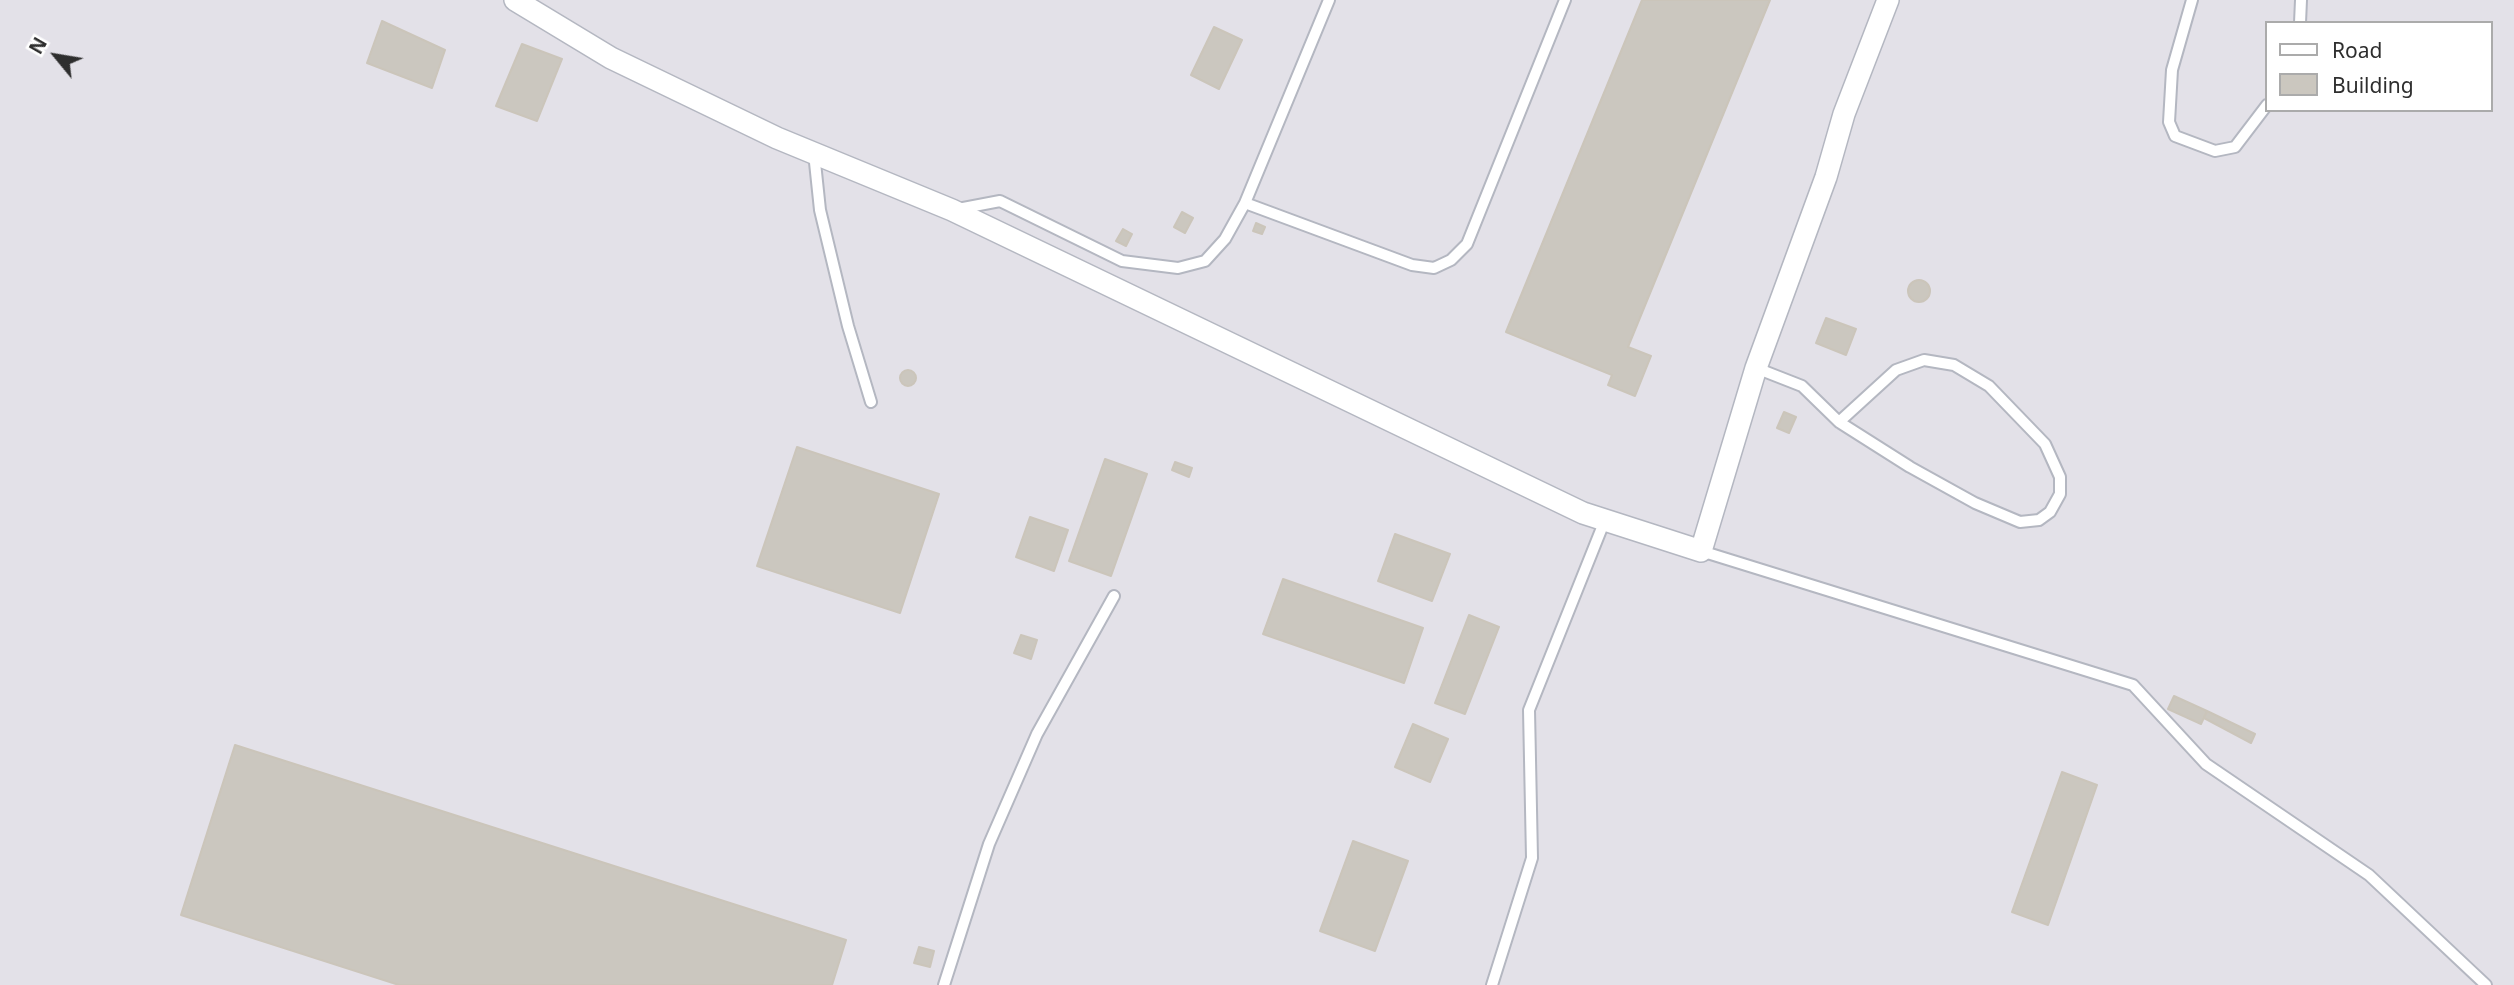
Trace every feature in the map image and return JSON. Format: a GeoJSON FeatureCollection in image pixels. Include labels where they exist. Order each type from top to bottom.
{"type":"FeatureCollection","features":[{"type":"Feature","properties":{"kind":"street"},"geometry":{"type":"LineString","coordinates":[[515,0],[611,58],[777,138],[952,210],[1583,513],[1701,551],[1756,368],[1826,177],[1844,114],[1888,0]]}},
{"type":"Feature","properties":{"kind":"lane"},"geometry":{"type":"LineString","coordinates":[[952,210],[1000,201],[1122,261],[1178,268],[1205,261],[1226,239],[1245,203],[1329,0]]}},
{"type":"Feature","properties":{"kind":"lane"},"geometry":{"type":"LineString","coordinates":[[1245,203],[1412,265],[1434,268],[1451,260],[1467,244],[1565,0]]}},
{"type":"Feature","properties":{"kind":"lane"},"geometry":{"type":"LineString","coordinates":[[2192,0],[2172,70],[2169,122],[2175,136],[2215,151],[2235,147],[2266,106]]}},
{"type":"Feature","properties":{"kind":"lane"},"geometry":{"type":"LineString","coordinates":[[2300,21],[2301,0]]}},
{"type":"Feature","properties":{"kind":"lane"},"geometry":{"type":"LineString","coordinates":[[814,153],[820,210],[848,326],[871,402]]}},
{"type":"Feature","properties":{"kind":"lane"},"geometry":{"type":"LineString","coordinates":[[1756,368],[1802,386],[1839,422],[1975,503],[2020,522],[2039,520],[2050,512],[2060,494],[2060,477],[2045,444],[1989,386],[1954,365],[1924,360],[1896,370],[1839,422]]}},
{"type":"Feature","properties":{"kind":"lane"},"geometry":{"type":"LineString","coordinates":[[1492,985],[1532,858],[1529,710],[1605,520]]}},
{"type":"Feature","properties":{"kind":"lane"},"geometry":{"type":"LineString","coordinates":[[1701,551],[2133,685],[2206,764],[2369,875],[2486,985]]}},
{"type":"Feature","properties":{"kind":"lane"},"geometry":{"type":"LineString","coordinates":[[944,985],[989,844],[1037,734],[1114,596]]}},
{"type":"Feature","properties":{"kind":"shaded area"},"geometry":{"type":"Polygon","coordinates":[[[0,0],[2514,0],[2514,985],[0,985],[0,0]]]}},
{"type":"Feature","properties":{"kind":"building"},"geometry":{"type":"Polygon","coordinates":[[[1642,0],[1770,0],[1628,347],[1651,356],[1635,396],[1608,385],[1612,375],[1506,332],[1642,0]]]}},
{"type":"Feature","properties":{"kind":"building"},"geometry":{"type":"Polygon","coordinates":[[[382,21],[445,50],[432,88],[367,63],[382,21]]]}},
{"type":"Feature","properties":{"kind":"building"},"geometry":{"type":"Polygon","coordinates":[[[1214,27],[1242,40],[1219,89],[1191,75],[1214,27]]]}},
{"type":"Feature","properties":{"kind":"building"},"geometry":{"type":"Polygon","coordinates":[[[522,44],[562,59],[537,121],[496,106],[522,44]]]}},
{"type":"Feature","properties":{"kind":"building"},"geometry":{"type":"Polygon","coordinates":[[[1182,212],[1193,218],[1185,233],[1174,227],[1182,212]]]}},
{"type":"Feature","properties":{"kind":"building"},"geometry":{"type":"Polygon","coordinates":[[[1256,223],[1265,227],[1262,234],[1253,231],[1256,223]]]}},
{"type":"Feature","properties":{"kind":"building"},"geometry":{"type":"Polygon","coordinates":[[[1123,229],[1132,234],[1126,246],[1116,241],[1123,229]]]}},
{"type":"Feature","properties":{"kind":"building"},"geometry":{"type":"Polygon","coordinates":[[[1919,280],[1927,283],[1930,291],[1927,299],[1919,302],[1911,299],[1908,291],[1911,283],[1919,280]]]}},
{"type":"Feature","properties":{"kind":"building"},"geometry":{"type":"Polygon","coordinates":[[[1826,318],[1856,329],[1846,355],[1816,343],[1826,318]]]}},
{"type":"Feature","properties":{"kind":"building"},"geometry":{"type":"Polygon","coordinates":[[[905,370],[911,370],[916,378],[914,384],[905,386],[900,381],[900,375],[905,370]]]}},
{"type":"Feature","properties":{"kind":"building"},"geometry":{"type":"Polygon","coordinates":[[[1784,412],[1796,417],[1789,433],[1777,428],[1784,412]]]}},
{"type":"Feature","properties":{"kind":"building"},"geometry":{"type":"Polygon","coordinates":[[[797,447],[939,494],[900,613],[757,566],[797,447]]]}},
{"type":"Feature","properties":{"kind":"building"},"geometry":{"type":"Polygon","coordinates":[[[1105,459],[1147,474],[1111,576],[1069,561],[1105,459]]]}},
{"type":"Feature","properties":{"kind":"building"},"geometry":{"type":"Polygon","coordinates":[[[1175,462],[1192,468],[1189,477],[1172,470],[1175,462]]]}},
{"type":"Feature","properties":{"kind":"building"},"geometry":{"type":"Polygon","coordinates":[[[1030,517],[1068,530],[1054,571],[1016,557],[1030,517]]]}},
{"type":"Feature","properties":{"kind":"building"},"geometry":{"type":"Polygon","coordinates":[[[1395,534],[1450,554],[1432,601],[1378,581],[1395,534]]]}},
{"type":"Feature","properties":{"kind":"building"},"geometry":{"type":"Polygon","coordinates":[[[1283,579],[1423,628],[1404,683],[1263,634],[1283,579]]]}},
{"type":"Feature","properties":{"kind":"building"},"geometry":{"type":"Polygon","coordinates":[[[1469,615],[1499,627],[1465,714],[1435,703],[1469,615]]]}},
{"type":"Feature","properties":{"kind":"building"},"geometry":{"type":"Polygon","coordinates":[[[1021,635],[1037,640],[1031,659],[1014,653],[1021,635]]]}},
{"type":"Feature","properties":{"kind":"building"},"geometry":{"type":"Polygon","coordinates":[[[2174,696],[2207,711],[2201,724],[2168,709],[2174,696]]]}},
{"type":"Feature","properties":{"kind":"building"},"geometry":{"type":"Polygon","coordinates":[[[2207,711],[2255,734],[2251,743],[2204,718],[2207,711]]]}},
{"type":"Feature","properties":{"kind":"building"},"geometry":{"type":"Polygon","coordinates":[[[1413,724],[1448,739],[1430,782],[1395,767],[1413,724]]]}},
{"type":"Feature","properties":{"kind":"building"},"geometry":{"type":"Polygon","coordinates":[[[235,745],[846,940],[832,985],[399,985],[181,915],[235,745]]]}},
{"type":"Feature","properties":{"kind":"building"},"geometry":{"type":"Polygon","coordinates":[[[2062,772],[2097,785],[2048,925],[2012,912],[2062,772]]]}},
{"type":"Feature","properties":{"kind":"building"},"geometry":{"type":"Polygon","coordinates":[[[1353,841],[1408,861],[1375,951],[1320,931],[1353,841]]]}},
{"type":"Feature","properties":{"kind":"building"},"geometry":{"type":"Polygon","coordinates":[[[919,947],[934,951],[930,967],[914,963],[919,947]]]}}]}
